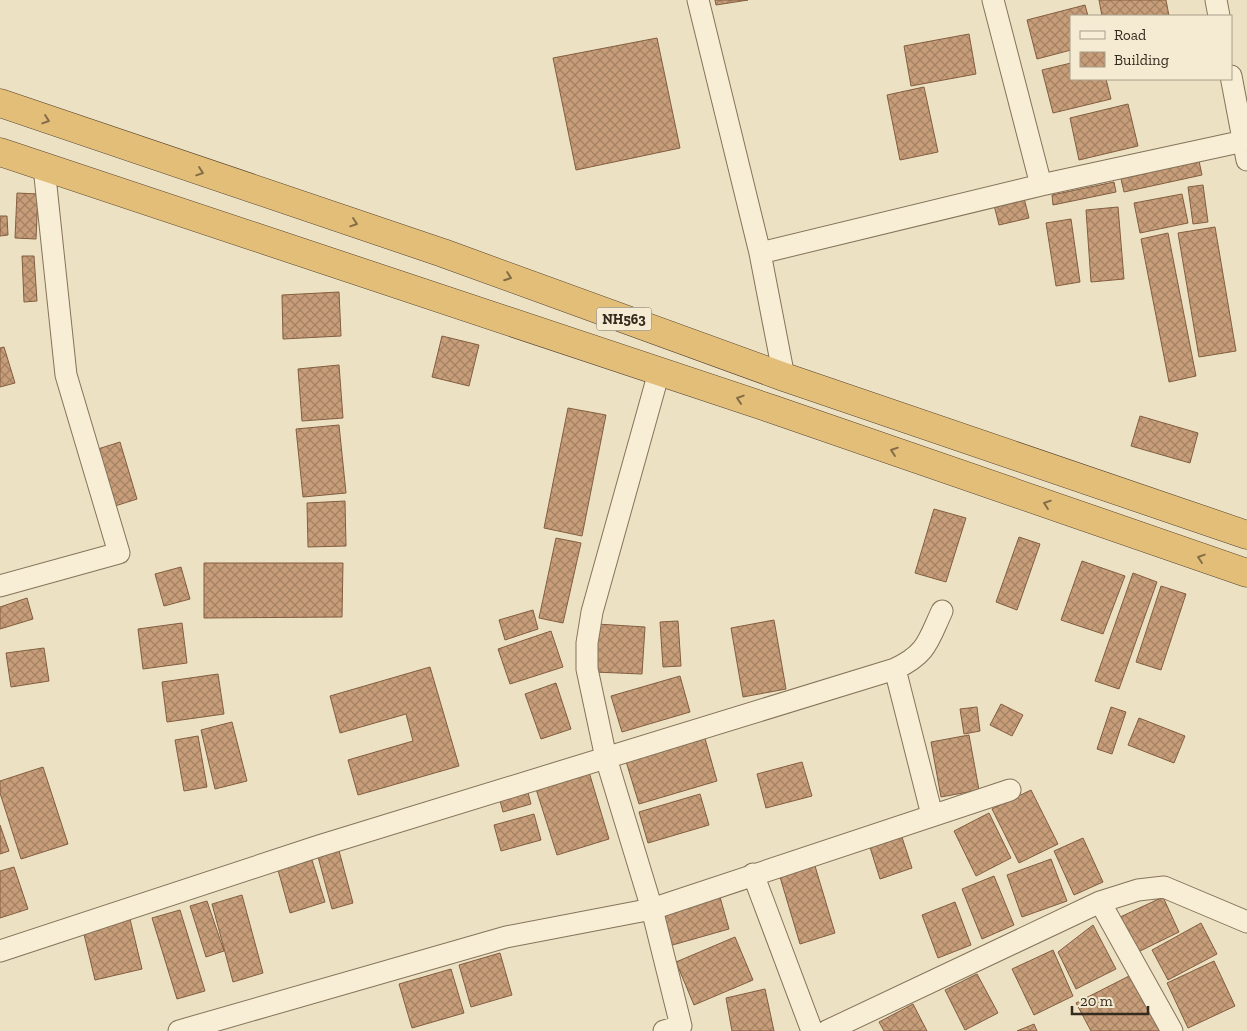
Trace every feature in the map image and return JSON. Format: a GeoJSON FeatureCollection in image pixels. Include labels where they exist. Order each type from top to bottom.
{"type":"FeatureCollection","features":[{"type":"Feature","properties":{"kind":"highway","name":"NH563"},"geometry":{"type":"LineString","coordinates":[[0,103],[443,253],[784,377],[1247,535]]}},
{"type":"Feature","properties":{"kind":"highway","name":"NH563"},"geometry":{"type":"LineString","coordinates":[[0,152],[781,412],[1247,574]]}},
{"type":"Feature","properties":{"kind":"street"},"geometry":{"type":"LineString","coordinates":[[698,0],[760,253],[784,377]]}},
{"type":"Feature","properties":{"kind":"street"},"geometry":{"type":"LineString","coordinates":[[994,0],[1041,185]]}},
{"type":"Feature","properties":{"kind":"street"},"geometry":{"type":"LineString","coordinates":[[1216,0],[1219,15]]}},
{"type":"Feature","properties":{"kind":"street"},"geometry":{"type":"LineString","coordinates":[[760,253],[1041,185],[1245,151],[1232,80]]}},
{"type":"Feature","properties":{"kind":"street"},"geometry":{"type":"LineString","coordinates":[[0,586],[119,553],[66,375],[44,167]]}},
{"type":"Feature","properties":{"kind":"street"},"geometry":{"type":"LineString","coordinates":[[659,372],[592,612],[587,643],[587,669],[606,758],[652,909],[676,1029]]}},
{"type":"Feature","properties":{"kind":"street"},"geometry":{"type":"LineString","coordinates":[[0,951],[319,846],[895,669],[912,662],[925,648],[942,611]]}},
{"type":"Feature","properties":{"kind":"street"},"geometry":{"type":"LineString","coordinates":[[895,669],[932,816]]}},
{"type":"Feature","properties":{"kind":"street"},"geometry":{"type":"LineString","coordinates":[[179,1031],[506,937],[652,909],[1010,790]]}},
{"type":"Feature","properties":{"kind":"street"},"geometry":{"type":"LineString","coordinates":[[753,874],[812,1031]]}},
{"type":"Feature","properties":{"kind":"street"},"geometry":{"type":"LineString","coordinates":[[827,1031],[1100,902],[1138,890],[1164,887],[1247,922]]}},
{"type":"Feature","properties":{"kind":"street"},"geometry":{"type":"LineString","coordinates":[[1100,902],[1172,1031]]}},
{"type":"Feature","properties":{"kind":"building"},"geometry":{"type":"Polygon","coordinates":[[[715,0],[748,0],[716,5],[715,0]]]}},
{"type":"Feature","properties":{"kind":"building"},"geometry":{"type":"Polygon","coordinates":[[[1099,0],[1166,0],[1169,15],[1102,15],[1099,0]]]}},
{"type":"Feature","properties":{"kind":"building"},"geometry":{"type":"Polygon","coordinates":[[[1085,5],[1088,15],[1070,15],[1070,50],[1037,59],[1027,20],[1085,5]]]}},
{"type":"Feature","properties":{"kind":"building"},"geometry":{"type":"Polygon","coordinates":[[[969,34],[976,74],[911,86],[904,46],[969,34]]]}},
{"type":"Feature","properties":{"kind":"building"},"geometry":{"type":"Polygon","coordinates":[[[657,38],[680,148],[576,170],[553,58],[657,38]]]}},
{"type":"Feature","properties":{"kind":"building"},"geometry":{"type":"Polygon","coordinates":[[[1070,63],[1070,80],[1106,80],[1111,99],[1053,113],[1042,70],[1070,63]]]}},
{"type":"Feature","properties":{"kind":"building"},"geometry":{"type":"Polygon","coordinates":[[[924,87],[938,152],[900,160],[887,95],[924,87]]]}},
{"type":"Feature","properties":{"kind":"building"},"geometry":{"type":"Polygon","coordinates":[[[1128,104],[1138,146],[1079,160],[1070,118],[1128,104]]]}},
{"type":"Feature","properties":{"kind":"building"},"geometry":{"type":"Polygon","coordinates":[[[1199,161],[1202,175],[1124,192],[1121,179],[1199,161]]]}},
{"type":"Feature","properties":{"kind":"building"},"geometry":{"type":"Polygon","coordinates":[[[1114,182],[1116,192],[1053,205],[1052,195],[1114,182]]]}},
{"type":"Feature","properties":{"kind":"building"},"geometry":{"type":"Polygon","coordinates":[[[1203,185],[1208,222],[1193,224],[1188,187],[1203,185]]]}},
{"type":"Feature","properties":{"kind":"building"},"geometry":{"type":"Polygon","coordinates":[[[17,193],[38,194],[36,239],[15,238],[17,193]]]}},
{"type":"Feature","properties":{"kind":"building"},"geometry":{"type":"Polygon","coordinates":[[[1182,194],[1188,223],[1140,233],[1134,203],[1182,194]]]}},
{"type":"Feature","properties":{"kind":"building"},"geometry":{"type":"Polygon","coordinates":[[[1024,198],[1029,218],[999,225],[994,205],[1024,198]]]}},
{"type":"Feature","properties":{"kind":"building"},"geometry":{"type":"Polygon","coordinates":[[[1118,207],[1124,279],[1091,282],[1086,210],[1118,207]]]}},
{"type":"Feature","properties":{"kind":"building"},"geometry":{"type":"Polygon","coordinates":[[[0,216],[7,216],[8,235],[0,236],[0,216]]]}},
{"type":"Feature","properties":{"kind":"building"},"geometry":{"type":"Polygon","coordinates":[[[1071,219],[1080,282],[1056,286],[1046,223],[1071,219]]]}},
{"type":"Feature","properties":{"kind":"building"},"geometry":{"type":"Polygon","coordinates":[[[1215,227],[1236,351],[1199,357],[1178,233],[1215,227]]]}},
{"type":"Feature","properties":{"kind":"building"},"geometry":{"type":"Polygon","coordinates":[[[1168,233],[1196,376],[1169,382],[1141,239],[1168,233]]]}},
{"type":"Feature","properties":{"kind":"building"},"geometry":{"type":"Polygon","coordinates":[[[22,256],[34,256],[37,301],[24,302],[22,256]]]}},
{"type":"Feature","properties":{"kind":"building"},"geometry":{"type":"Polygon","coordinates":[[[339,292],[341,336],[283,339],[282,295],[339,292]]]}},
{"type":"Feature","properties":{"kind":"building"},"geometry":{"type":"Polygon","coordinates":[[[442,336],[479,345],[469,386],[432,377],[442,336]]]}},
{"type":"Feature","properties":{"kind":"building"},"geometry":{"type":"Polygon","coordinates":[[[4,347],[15,383],[0,387],[0,348],[4,347]]]}},
{"type":"Feature","properties":{"kind":"building"},"geometry":{"type":"Polygon","coordinates":[[[339,365],[343,418],[302,421],[298,369],[339,365]]]}},
{"type":"Feature","properties":{"kind":"building"},"geometry":{"type":"Polygon","coordinates":[[[568,408],[606,415],[582,536],[544,528],[568,408]]]}},
{"type":"Feature","properties":{"kind":"building"},"geometry":{"type":"Polygon","coordinates":[[[1140,416],[1198,433],[1190,463],[1131,446],[1140,416]]]}},
{"type":"Feature","properties":{"kind":"building"},"geometry":{"type":"Polygon","coordinates":[[[339,425],[346,493],[303,497],[296,429],[339,425]]]}},
{"type":"Feature","properties":{"kind":"building"},"geometry":{"type":"Polygon","coordinates":[[[120,442],[137,499],[115,506],[98,449],[120,442]]]}},
{"type":"Feature","properties":{"kind":"building"},"geometry":{"type":"Polygon","coordinates":[[[345,501],[346,546],[308,547],[307,503],[345,501]]]}},
{"type":"Feature","properties":{"kind":"building"},"geometry":{"type":"Polygon","coordinates":[[[934,509],[966,518],[946,582],[915,573],[934,509]]]}},
{"type":"Feature","properties":{"kind":"building"},"geometry":{"type":"Polygon","coordinates":[[[1019,537],[1040,544],[1017,610],[996,602],[1019,537]]]}},
{"type":"Feature","properties":{"kind":"building"},"geometry":{"type":"Polygon","coordinates":[[[556,538],[581,543],[563,623],[539,618],[556,538]]]}},
{"type":"Feature","properties":{"kind":"building"},"geometry":{"type":"Polygon","coordinates":[[[1082,561],[1125,576],[1103,634],[1061,620],[1082,561]]]}},
{"type":"Feature","properties":{"kind":"building"},"geometry":{"type":"Polygon","coordinates":[[[204,563],[343,563],[342,617],[204,618],[204,563]]]}},
{"type":"Feature","properties":{"kind":"building"},"geometry":{"type":"Polygon","coordinates":[[[181,567],[190,599],[164,606],[155,574],[181,567]]]}},
{"type":"Feature","properties":{"kind":"building"},"geometry":{"type":"Polygon","coordinates":[[[1133,573],[1157,582],[1119,689],[1095,681],[1133,573]]]}},
{"type":"Feature","properties":{"kind":"building"},"geometry":{"type":"Polygon","coordinates":[[[1161,586],[1186,594],[1161,670],[1136,662],[1161,586]]]}},
{"type":"Feature","properties":{"kind":"building"},"geometry":{"type":"Polygon","coordinates":[[[27,598],[33,619],[0,629],[0,607],[27,598]]]}},
{"type":"Feature","properties":{"kind":"building"},"geometry":{"type":"Polygon","coordinates":[[[533,610],[538,629],[505,640],[499,620],[533,610]]]}},
{"type":"Feature","properties":{"kind":"building"},"geometry":{"type":"Polygon","coordinates":[[[774,620],[786,689],[743,697],[731,628],[774,620]]]}},
{"type":"Feature","properties":{"kind":"building"},"geometry":{"type":"Polygon","coordinates":[[[678,621],[681,666],[663,667],[660,622],[678,621]]]}},
{"type":"Feature","properties":{"kind":"building"},"geometry":{"type":"Polygon","coordinates":[[[182,623],[187,663],[143,669],[138,629],[182,623]]]}},
{"type":"Feature","properties":{"kind":"building"},"geometry":{"type":"Polygon","coordinates":[[[597,624],[645,627],[642,674],[594,672],[597,624]]]}},
{"type":"Feature","properties":{"kind":"building"},"geometry":{"type":"Polygon","coordinates":[[[551,631],[563,667],[510,684],[498,649],[551,631]]]}},
{"type":"Feature","properties":{"kind":"building"},"geometry":{"type":"Polygon","coordinates":[[[44,648],[49,681],[11,687],[6,653],[44,648]]]}},
{"type":"Feature","properties":{"kind":"building"},"geometry":{"type":"Polygon","coordinates":[[[430,667],[459,766],[358,795],[348,760],[413,741],[406,714],[340,733],[330,696],[430,667]]]}},
{"type":"Feature","properties":{"kind":"building"},"geometry":{"type":"Polygon","coordinates":[[[218,674],[224,714],[167,722],[162,682],[218,674]]]}},
{"type":"Feature","properties":{"kind":"building"},"geometry":{"type":"Polygon","coordinates":[[[680,676],[690,712],[622,732],[611,696],[680,676]]]}},
{"type":"Feature","properties":{"kind":"building"},"geometry":{"type":"Polygon","coordinates":[[[556,683],[571,729],[541,739],[525,694],[556,683]]]}},
{"type":"Feature","properties":{"kind":"building"},"geometry":{"type":"Polygon","coordinates":[[[1001,704],[1023,715],[1012,736],[990,725],[1001,704]]]}},
{"type":"Feature","properties":{"kind":"building"},"geometry":{"type":"Polygon","coordinates":[[[977,707],[980,731],[964,734],[960,709],[977,707]]]}},
{"type":"Feature","properties":{"kind":"building"},"geometry":{"type":"Polygon","coordinates":[[[1111,707],[1126,712],[1112,754],[1097,749],[1111,707]]]}},
{"type":"Feature","properties":{"kind":"building"},"geometry":{"type":"Polygon","coordinates":[[[1139,718],[1185,736],[1174,763],[1128,745],[1139,718]]]}},
{"type":"Feature","properties":{"kind":"building"},"geometry":{"type":"Polygon","coordinates":[[[232,722],[247,781],[215,789],[201,730],[232,722]]]}},
{"type":"Feature","properties":{"kind":"building"},"geometry":{"type":"Polygon","coordinates":[[[704,735],[717,781],[639,804],[625,758],[704,735]]]}},
{"type":"Feature","properties":{"kind":"building"},"geometry":{"type":"Polygon","coordinates":[[[969,735],[979,790],[941,797],[931,742],[969,735]]]}},
{"type":"Feature","properties":{"kind":"building"},"geometry":{"type":"Polygon","coordinates":[[[198,736],[207,787],[184,791],[175,740],[198,736]]]}},
{"type":"Feature","properties":{"kind":"building"},"geometry":{"type":"Polygon","coordinates":[[[802,762],[812,796],[766,808],[757,774],[802,762]]]}},
{"type":"Feature","properties":{"kind":"building"},"geometry":{"type":"Polygon","coordinates":[[[43,767],[68,844],[21,859],[0,793],[0,781],[43,767]]]}},
{"type":"Feature","properties":{"kind":"building"},"geometry":{"type":"Polygon","coordinates":[[[589,772],[609,839],[557,855],[536,789],[589,772]]]}},
{"type":"Feature","properties":{"kind":"building"},"geometry":{"type":"Polygon","coordinates":[[[527,789],[531,804],[503,812],[499,797],[527,789]]]}},
{"type":"Feature","properties":{"kind":"building"},"geometry":{"type":"Polygon","coordinates":[[[1031,790],[1058,844],[1019,863],[992,809],[1031,790]]]}},
{"type":"Feature","properties":{"kind":"building"},"geometry":{"type":"Polygon","coordinates":[[[700,794],[709,825],[648,843],[639,812],[700,794]]]}},
{"type":"Feature","properties":{"kind":"building"},"geometry":{"type":"Polygon","coordinates":[[[989,813],[1011,858],[976,876],[954,831],[989,813]]]}},
{"type":"Feature","properties":{"kind":"building"},"geometry":{"type":"Polygon","coordinates":[[[534,814],[541,840],[501,851],[494,825],[534,814]]]}},
{"type":"Feature","properties":{"kind":"building"},"geometry":{"type":"Polygon","coordinates":[[[0,825],[9,851],[0,854],[0,825]]]}},
{"type":"Feature","properties":{"kind":"building"},"geometry":{"type":"Polygon","coordinates":[[[900,831],[912,868],[880,879],[868,841],[900,831]]]}},
{"type":"Feature","properties":{"kind":"building"},"geometry":{"type":"Polygon","coordinates":[[[1083,838],[1103,882],[1074,895],[1054,851],[1083,838]]]}},
{"type":"Feature","properties":{"kind":"building"},"geometry":{"type":"Polygon","coordinates":[[[338,847],[353,903],[332,909],[317,853],[338,847]]]}},
{"type":"Feature","properties":{"kind":"building"},"geometry":{"type":"Polygon","coordinates":[[[1051,859],[1067,901],[1022,917],[1007,875],[1051,859]]]}},
{"type":"Feature","properties":{"kind":"building"},"geometry":{"type":"Polygon","coordinates":[[[312,860],[325,902],[290,913],[278,870],[312,860]]]}},
{"type":"Feature","properties":{"kind":"building"},"geometry":{"type":"Polygon","coordinates":[[[815,866],[835,933],[800,944],[780,877],[815,866]]]}},
{"type":"Feature","properties":{"kind":"building"},"geometry":{"type":"Polygon","coordinates":[[[14,867],[28,909],[0,918],[0,871],[14,867]]]}},
{"type":"Feature","properties":{"kind":"building"},"geometry":{"type":"Polygon","coordinates":[[[994,876],[1014,925],[982,939],[962,889],[994,876]]]}},
{"type":"Feature","properties":{"kind":"building"},"geometry":{"type":"Polygon","coordinates":[[[718,890],[729,929],[669,946],[658,907],[718,890]]]}},
{"type":"Feature","properties":{"kind":"building"},"geometry":{"type":"Polygon","coordinates":[[[242,895],[263,973],[233,982],[212,904],[242,895]]]}},
{"type":"Feature","properties":{"kind":"building"},"geometry":{"type":"Polygon","coordinates":[[[1163,897],[1179,932],[1134,954],[1118,918],[1163,897]]]}},
{"type":"Feature","properties":{"kind":"building"},"geometry":{"type":"Polygon","coordinates":[[[207,901],[224,951],[206,957],[190,906],[207,901]]]}},
{"type":"Feature","properties":{"kind":"building"},"geometry":{"type":"Polygon","coordinates":[[[955,902],[971,945],[938,958],[922,915],[955,902]]]}},
{"type":"Feature","properties":{"kind":"building"},"geometry":{"type":"Polygon","coordinates":[[[180,910],[205,991],[177,999],[152,918],[180,910]]]}},
{"type":"Feature","properties":{"kind":"building"},"geometry":{"type":"Polygon","coordinates":[[[130,919],[142,969],[95,980],[83,930],[130,919]]]}},
{"type":"Feature","properties":{"kind":"building"},"geometry":{"type":"Polygon","coordinates":[[[1201,923],[1217,954],[1168,980],[1152,950],[1201,923]]]}},
{"type":"Feature","properties":{"kind":"building"},"geometry":{"type":"Polygon","coordinates":[[[1093,925],[1116,969],[1076,989],[1058,952],[1093,925]]]}},
{"type":"Feature","properties":{"kind":"building"},"geometry":{"type":"Polygon","coordinates":[[[735,937],[753,980],[694,1005],[676,962],[735,937]]]}},
{"type":"Feature","properties":{"kind":"building"},"geometry":{"type":"Polygon","coordinates":[[[1053,950],[1073,996],[1034,1015],[1012,969],[1053,950]]]}},
{"type":"Feature","properties":{"kind":"building"},"geometry":{"type":"Polygon","coordinates":[[[500,953],[512,995],[471,1007],[459,965],[500,953]]]}},
{"type":"Feature","properties":{"kind":"building"},"geometry":{"type":"Polygon","coordinates":[[[1214,961],[1235,1006],[1188,1028],[1167,983],[1214,961]]]}},
{"type":"Feature","properties":{"kind":"building"},"geometry":{"type":"Polygon","coordinates":[[[451,969],[464,1013],[412,1028],[399,984],[451,969]]]}},
{"type":"Feature","properties":{"kind":"building"},"geometry":{"type":"Polygon","coordinates":[[[977,974],[998,1013],[965,1030],[945,990],[977,974]]]}},
{"type":"Feature","properties":{"kind":"building"},"geometry":{"type":"Polygon","coordinates":[[[1133,974],[1163,1031],[1091,1031],[1076,1003],[1133,974]]]}},
{"type":"Feature","properties":{"kind":"building"},"geometry":{"type":"Polygon","coordinates":[[[765,989],[774,1031],[732,1031],[726,998],[765,989]]]}},
{"type":"Feature","properties":{"kind":"building"},"geometry":{"type":"Polygon","coordinates":[[[913,1004],[927,1031],[884,1031],[879,1022],[913,1004]]]}},
{"type":"Feature","properties":{"kind":"building"},"geometry":{"type":"Polygon","coordinates":[[[1034,1024],[1037,1031],[1017,1031],[1034,1024]]]}}]}
